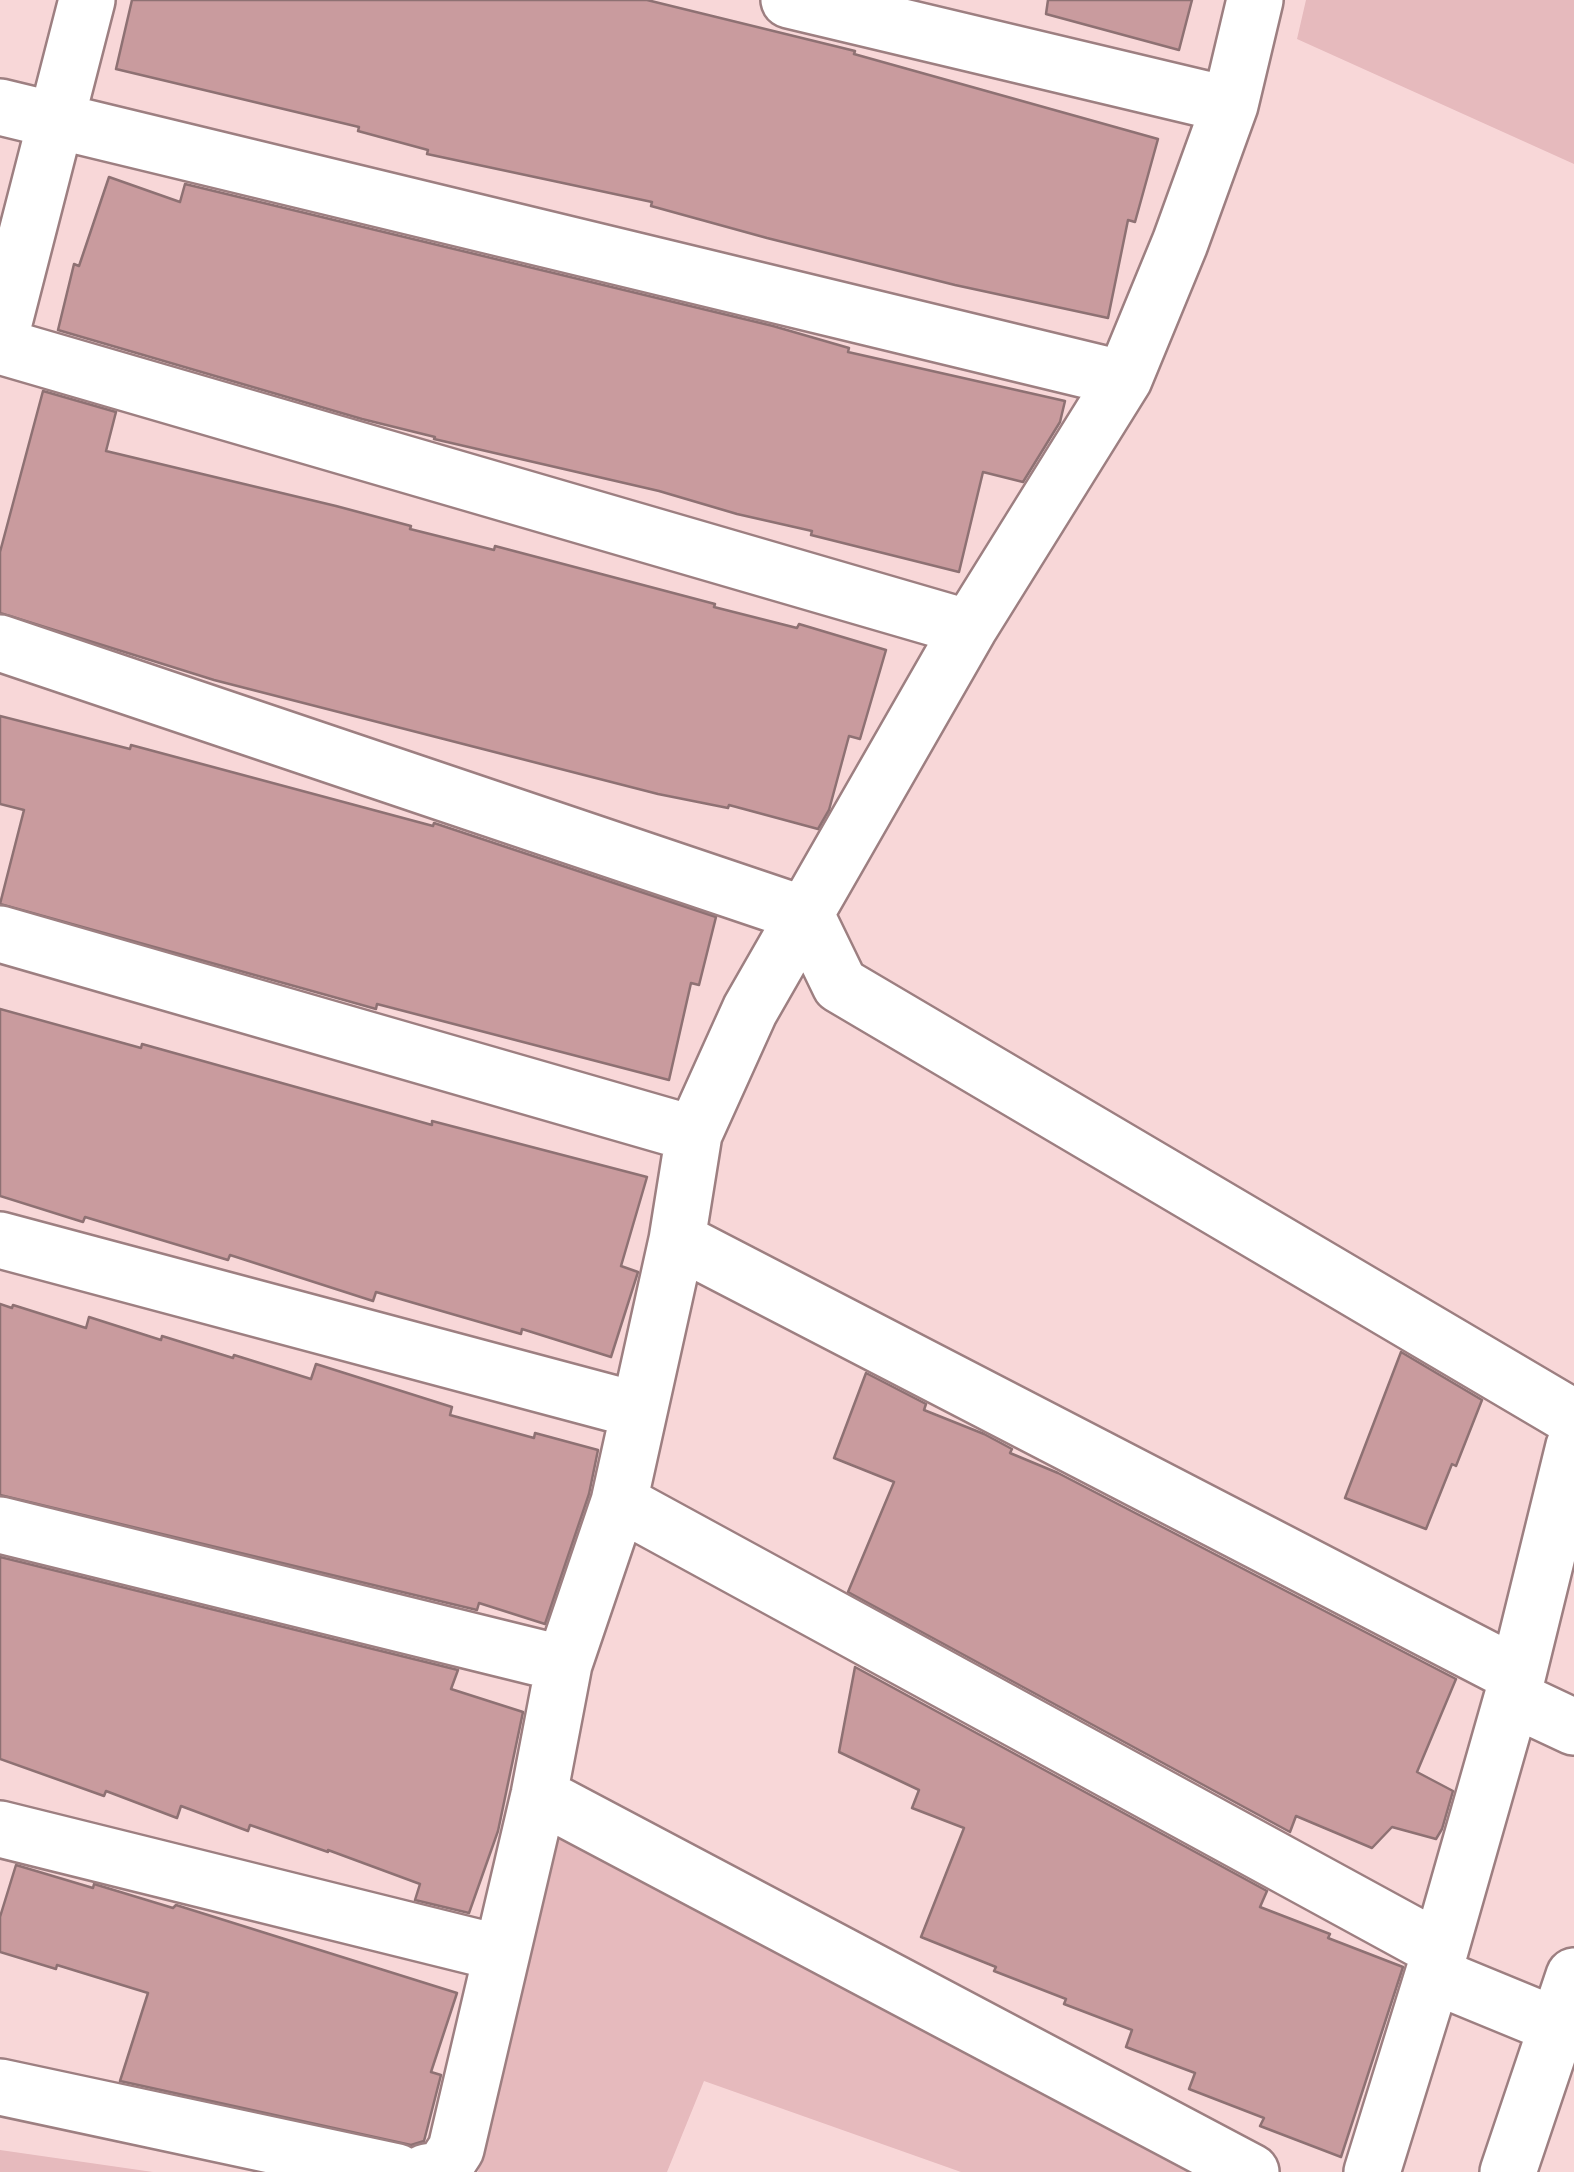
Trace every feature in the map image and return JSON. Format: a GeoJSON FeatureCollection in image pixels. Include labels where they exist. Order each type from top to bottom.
{"type":"FeatureCollection","features":[{"type":"Feature","properties":{"kind":"street"},"geometry":{"type":"LineString","coordinates":[[0,338],[86,0]]}},
{"type":"Feature","properties":{"kind":"street"},"geometry":{"type":"LineString","coordinates":[[789,0],[1230,105]]}},
{"type":"Feature","properties":{"kind":"street"},"geometry":{"type":"LineString","coordinates":[[426,2172],[442,2169],[456,2149],[540,1795],[564,1664],[619,1502],[677,1240],[694,1134],[750,1010],[970,628],[1124,378],[1180,243],[1230,105],[1255,0]]}},
{"type":"Feature","properties":{"kind":"street"},"geometry":{"type":"LineString","coordinates":[[0,107],[1124,378]]}},
{"type":"Feature","properties":{"kind":"street"},"geometry":{"type":"LineString","coordinates":[[0,346],[970,628]]}},
{"type":"Feature","properties":{"kind":"street"},"geometry":{"type":"LineString","coordinates":[[0,643],[806,915],[840,985],[1574,1418]]}},
{"type":"Feature","properties":{"kind":"street"},"geometry":{"type":"LineString","coordinates":[[0,934],[694,1134]]}},
{"type":"Feature","properties":{"kind":"street"},"geometry":{"type":"LineString","coordinates":[[0,1240],[638,1410]]}},
{"type":"Feature","properties":{"kind":"street"},"geometry":{"type":"LineString","coordinates":[[677,1240],[1514,1686],[1574,1726]]}},
{"type":"Feature","properties":{"kind":"street"},"geometry":{"type":"LineString","coordinates":[[1372,2172],[1437,1962],[1514,1686],[1574,1446]]}},
{"type":"Feature","properties":{"kind":"street"},"geometry":{"type":"LineString","coordinates":[[619,1502],[1437,1962],[1568,2011],[1508,2172]]}},
{"type":"Feature","properties":{"kind":"street"},"geometry":{"type":"LineString","coordinates":[[0,1525],[564,1664]]}},
{"type":"Feature","properties":{"kind":"street"},"geometry":{"type":"LineString","coordinates":[[540,1795],[1251,2172]]}},
{"type":"Feature","properties":{"kind":"street"},"geometry":{"type":"LineString","coordinates":[[0,1829],[500,1953]]}},
{"type":"Feature","properties":{"kind":"street"},"geometry":{"type":"LineString","coordinates":[[0,2087],[398,2172]]}},
{"type":"Feature","properties":{"kind":"shaded area"},"geometry":{"type":"Polygon","coordinates":[[[1306,0],[1574,0],[1574,164],[1297,39],[1306,0]]]}},
{"type":"Feature","properties":{"kind":"shaded area"},"geometry":{"type":"Polygon","coordinates":[[[559,1816],[1202,2172],[961,2172],[704,2081],[667,2172],[478,2172],[559,1816]]]}},
{"type":"Feature","properties":{"kind":"shaded area"},"geometry":{"type":"Polygon","coordinates":[[[0,2150],[153,2172],[0,2172],[0,2150]]]}},
{"type":"Feature","properties":{"kind":"building"},"geometry":{"type":"Polygon","coordinates":[[[132,0],[647,0],[855,51],[854,54],[1158,139],[1135,222],[1128,220],[1108,318],[767,238],[651,206],[652,202],[427,154],[428,150],[358,131],[359,127],[116,69],[132,0]]]}},
{"type":"Feature","properties":{"kind":"building"},"geometry":{"type":"Polygon","coordinates":[[[1048,0],[1192,0],[1179,50],[1046,14],[1048,0]]]}},
{"type":"Feature","properties":{"kind":"building"},"geometry":{"type":"Polygon","coordinates":[[[109,177],[180,202],[185,184],[773,326],[849,348],[848,352],[1065,401],[1060,422],[1023,482],[983,472],[959,572],[659,491],[434,439],[58,330],[74,264],[79,266],[109,177]]]}},
{"type":"Feature","properties":{"kind":"building"},"geometry":{"type":"Polygon","coordinates":[[[43,391],[116,412],[106,451],[336,506],[494,550],[495,546],[886,650],[860,739],[849,736],[829,810],[818,829],[729,805],[728,808],[658,794],[214,680],[0,613],[0,552],[43,391]]]}},
{"type":"Feature","properties":{"kind":"building"},"geometry":{"type":"Polygon","coordinates":[[[0,716],[130,749],[131,745],[433,826],[434,823],[716,917],[699,985],[691,983],[669,1080],[377,1004],[376,1009],[0,904],[24,810],[0,804],[0,716]]]}},
{"type":"Feature","properties":{"kind":"building"},"geometry":{"type":"Polygon","coordinates":[[[0,1009],[141,1048],[142,1044],[432,1125],[432,1121],[647,1177],[621,1266],[638,1272],[611,1357],[522,1329],[521,1334],[376,1292],[373,1301],[230,1255],[228,1260],[0,1196],[0,1009]]]}},
{"type":"Feature","properties":{"kind":"building"},"geometry":{"type":"Polygon","coordinates":[[[0,1304],[86,1328],[89,1317],[311,1379],[316,1364],[452,1407],[450,1415],[534,1438],[535,1433],[598,1450],[589,1494],[545,1624],[479,1603],[477,1610],[0,1495],[0,1304]]]}},
{"type":"Feature","properties":{"kind":"building"},"geometry":{"type":"Polygon","coordinates":[[[1401,1352],[1482,1400],[1426,1529],[1345,1498],[1401,1352]]]}},
{"type":"Feature","properties":{"kind":"building"},"geometry":{"type":"Polygon","coordinates":[[[866,1373],[926,1404],[924,1410],[984,1434],[1012,1449],[1010,1453],[1058,1473],[1456,1679],[1417,1772],[1453,1791],[1436,1839],[1392,1827],[1372,1848],[1296,1816],[1290,1832],[848,1592],[894,1482],[834,1458],[866,1373]]]}},
{"type":"Feature","properties":{"kind":"building"},"geometry":{"type":"Polygon","coordinates":[[[0,1557],[458,1670],[451,1689],[523,1712],[498,1831],[469,1913],[415,1900],[420,1884],[328,1850],[250,1825],[248,1831],[181,1806],[177,1818],[106,1791],[104,1796],[0,1759],[0,1557]]]}},
{"type":"Feature","properties":{"kind":"building"},"geometry":{"type":"Polygon","coordinates":[[[855,1667],[1267,1891],[1260,1907],[1403,1967],[1341,2157],[1260,2126],[1264,2118],[1189,2089],[1195,2073],[1126,2047],[1132,2030],[1064,2004],[1066,1999],[921,1937],[964,1828],[912,1808],[919,1790],[839,1752],[855,1667]]]}},
{"type":"Feature","properties":{"kind":"building"},"geometry":{"type":"Polygon","coordinates":[[[16,1865],[173,1908],[176,1905],[457,1993],[431,2072],[441,2075],[424,2141],[411,2145],[120,2081],[148,1993],[0,1952],[0,1917],[16,1865]]]}}]}
